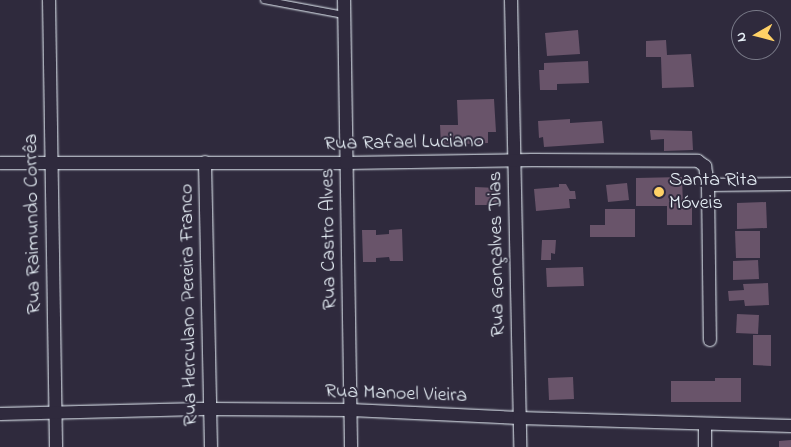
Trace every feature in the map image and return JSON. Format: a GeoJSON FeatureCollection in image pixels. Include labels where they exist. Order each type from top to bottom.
{"type":"FeatureCollection","features":[{"type":"Feature","properties":{"kind":"street","name":"Rua Raimundo Corrêa"},"geometry":{"type":"LineString","coordinates":[[49,0],[56,447]]}},
{"type":"Feature","properties":{"kind":"street","name":"Rua Castro Alves"},"geometry":{"type":"LineString","coordinates":[[344,0],[351,447]]}},
{"type":"Feature","properties":{"kind":"street","name":"Rua Gonçalves Dias"},"geometry":{"type":"LineString","coordinates":[[511,0],[520,447]]}},
{"type":"Feature","properties":{"kind":"street","name":"Rua Rafael Luciano"},"geometry":{"type":"LineString","coordinates":[[0,163],[346,163],[514,160],[698,161],[705,166],[708,185],[710,340]]}},
{"type":"Feature","properties":{"kind":"street","name":"Rua Herculano Pereira Franco"},"geometry":{"type":"LineString","coordinates":[[205,162],[211,447]]}},
{"type":"Feature","properties":{"kind":"street"},"geometry":{"type":"LineString","coordinates":[[708,185],[791,184]]}},
{"type":"Feature","properties":{"kind":"street","name":"Rua Manoel Vieira"},"geometry":{"type":"LineString","coordinates":[[0,414],[210,409],[351,410],[519,418],[791,426]]}},
{"type":"Feature","properties":{"kind":"street"},"geometry":{"type":"LineString","coordinates":[[705,424],[705,447]]}},
{"type":"Feature","properties":{"kind":"lane"},"geometry":{"type":"LineString","coordinates":[[264,0],[344,15]]}},
{"type":"Feature","properties":{"kind":"building"},"geometry":{"type":"Polygon","coordinates":[[[578,30],[580,54],[547,56],[545,33],[578,30]]]}},
{"type":"Feature","properties":{"kind":"building"},"geometry":{"type":"Polygon","coordinates":[[[666,40],[667,55],[691,54],[694,87],[662,88],[661,57],[646,57],[646,41],[666,40]]]}},
{"type":"Feature","properties":{"kind":"building"},"geometry":{"type":"Polygon","coordinates":[[[588,61],[589,83],[557,84],[557,90],[540,90],[539,70],[544,70],[544,63],[588,61]]]}},
{"type":"Feature","properties":{"kind":"building"},"geometry":{"type":"Polygon","coordinates":[[[494,99],[496,132],[488,132],[488,143],[441,145],[440,125],[458,125],[457,100],[494,99]]]}},
{"type":"Feature","properties":{"kind":"building"},"geometry":{"type":"Polygon","coordinates":[[[570,119],[570,123],[602,121],[604,143],[544,147],[543,137],[539,138],[538,121],[570,119]]]}},
{"type":"Feature","properties":{"kind":"building"},"geometry":{"type":"Polygon","coordinates":[[[650,130],[692,131],[693,150],[664,151],[664,139],[651,140],[650,130]]]}},
{"type":"Feature","properties":{"kind":"building","name":"Santa Rita Móveis"},"geometry":{"type":"Polygon","coordinates":[[[682,177],[683,206],[692,205],[692,225],[667,225],[667,206],[636,206],[636,178],[682,177]]]}},
{"type":"Feature","properties":{"kind":"building"},"geometry":{"type":"Polygon","coordinates":[[[627,183],[629,200],[608,202],[606,185],[627,183]]]}},
{"type":"Feature","properties":{"kind":"building"},"geometry":{"type":"Polygon","coordinates":[[[559,184],[566,184],[570,191],[575,191],[576,199],[569,199],[570,208],[536,211],[534,189],[559,187],[559,184]]]}},
{"type":"Feature","properties":{"kind":"building"},"geometry":{"type":"Polygon","coordinates":[[[475,187],[497,188],[497,205],[475,205],[475,187]]]}},
{"type":"Feature","properties":{"kind":"building"},"geometry":{"type":"Polygon","coordinates":[[[766,202],[767,228],[737,229],[737,203],[766,202]]]}},
{"type":"Feature","properties":{"kind":"building"},"geometry":{"type":"Polygon","coordinates":[[[605,209],[635,209],[635,237],[590,237],[590,225],[605,225],[605,209]]]}},
{"type":"Feature","properties":{"kind":"building"},"geometry":{"type":"Polygon","coordinates":[[[402,229],[403,261],[390,261],[389,257],[376,258],[376,262],[363,262],[362,230],[376,230],[376,235],[389,234],[389,230],[402,229]]]}},
{"type":"Feature","properties":{"kind":"building"},"geometry":{"type":"Polygon","coordinates":[[[735,231],[760,231],[760,258],[736,258],[735,231]]]}},
{"type":"Feature","properties":{"kind":"building"},"geometry":{"type":"Polygon","coordinates":[[[542,240],[556,240],[555,254],[551,253],[551,260],[541,260],[542,240]]]}},
{"type":"Feature","properties":{"kind":"building"},"geometry":{"type":"Polygon","coordinates":[[[758,260],[759,279],[733,280],[733,261],[758,260]]]}},
{"type":"Feature","properties":{"kind":"building"},"geometry":{"type":"Polygon","coordinates":[[[583,267],[584,286],[547,287],[546,268],[583,267]]]}},
{"type":"Feature","properties":{"kind":"building"},"geometry":{"type":"Polygon","coordinates":[[[768,283],[769,305],[745,306],[744,300],[729,301],[728,291],[744,290],[743,284],[768,283]]]}},
{"type":"Feature","properties":{"kind":"building"},"geometry":{"type":"Polygon","coordinates":[[[737,314],[759,315],[758,334],[736,333],[737,314]]]}},
{"type":"Feature","properties":{"kind":"building"},"geometry":{"type":"Polygon","coordinates":[[[753,335],[771,335],[771,366],[753,365],[753,335]]]}},
{"type":"Feature","properties":{"kind":"building"},"geometry":{"type":"Polygon","coordinates":[[[573,377],[574,399],[549,400],[548,378],[573,377]]]}},
{"type":"Feature","properties":{"kind":"building"},"geometry":{"type":"Polygon","coordinates":[[[715,378],[741,378],[741,402],[671,402],[671,381],[715,381],[715,378]]]}},
{"type":"Feature","properties":{"kind":"building"},"geometry":{"type":"Polygon","coordinates":[[[791,440],[791,447],[779,447],[779,441],[791,440]]]}},
{"type":"Feature","properties":{"kind":"place","name":"Santa Rita Móveis"},"geometry":{"type":"Point","coordinates":[659,192]}}]}
